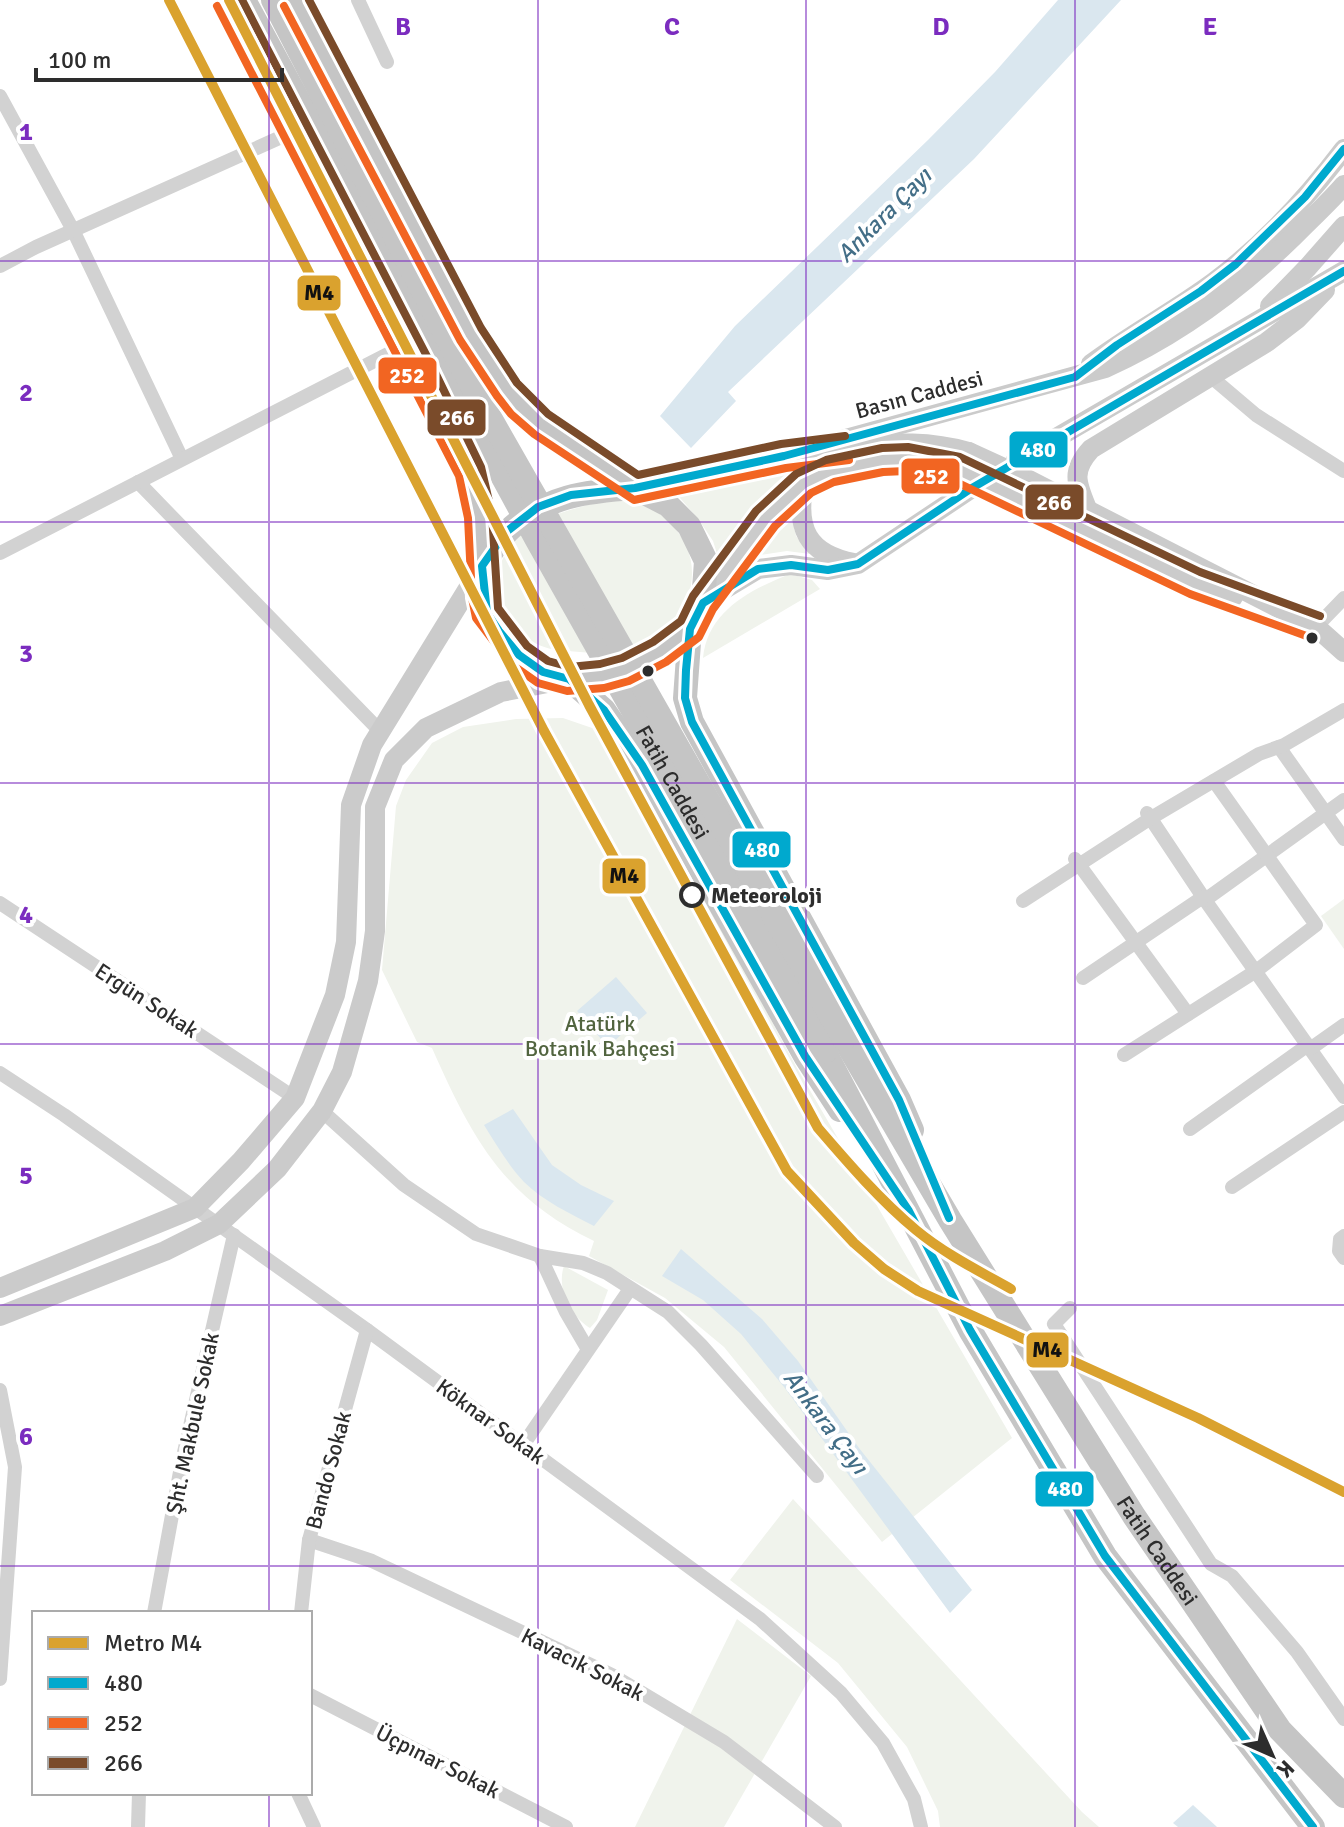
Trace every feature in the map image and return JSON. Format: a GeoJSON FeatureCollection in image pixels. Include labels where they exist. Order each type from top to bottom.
{"type":"FeatureCollection","features":[{"type":"Feature","properties":{"kind":"main road"},"geometry":{"type":"LineString","coordinates":[[228,0],[470,472],[480,516],[487,613],[519,655],[543,672],[569,679],[604,710],[642,765],[805,1056],[909,1211]]}},
{"type":"Feature","properties":{"kind":"main road","name":"Fatih Caddesi"},"geometry":{"type":"LineString","coordinates":[[244,0],[537,540],[835,1046],[950,1220],[1134,1516],[1280,1730],[1344,1796]]}},
{"type":"Feature","properties":{"kind":"main road","name":"Fatih Caddesi"},"geometry":{"type":"LineString","coordinates":[[273,0],[472,386],[835,1046],[909,1211],[970,1330],[1105,1556],[1313,1827]]}},
{"type":"Feature","properties":{"kind":"main road"},"geometry":{"type":"LineString","coordinates":[[295,0],[471,334],[520,406],[635,488],[668,505],[689,526],[706,561],[703,603]]}},
{"type":"Feature","properties":{"kind":"main road"},"geometry":{"type":"LineString","coordinates":[[1075,377],[1236,264],[1305,197],[1344,149]]}},
{"type":"Feature","properties":{"kind":"main road","name":"Basın Caddesi"},"geometry":{"type":"LineString","coordinates":[[635,488],[784,456],[1105,368],[1141,352],[1236,288],[1289,242],[1344,185]]}},
{"type":"Feature","properties":{"kind":"main road"},"geometry":{"type":"LineString","coordinates":[[1250,325],[1344,226]]}},
{"type":"Feature","properties":{"kind":"main road"},"geometry":{"type":"LineString","coordinates":[[1017,468],[1250,325],[1344,272]]}},
{"type":"Feature","properties":{"kind":"main road"},"geometry":{"type":"LineString","coordinates":[[1088,511],[1077,481],[1077,470],[1091,449],[1267,342],[1297,319],[1344,272]]}},
{"type":"Feature","properties":{"kind":"main road"},"geometry":{"type":"LineString","coordinates":[[784,456],[914,442],[941,445],[999,488],[1195,583],[1316,627]]}},
{"type":"Feature","properties":{"kind":"main road"},"geometry":{"type":"LineString","coordinates":[[950,1220],[899,1100],[692,722],[685,698],[690,629],[703,603],[766,518],[804,483],[830,471],[882,460],[962,460],[1017,468],[1088,511],[1316,627],[1344,652]]}},
{"type":"Feature","properties":{"kind":"main road"},"geometry":{"type":"LineString","coordinates":[[804,483],[800,505],[803,528],[814,547],[832,559],[858,564]]}},
{"type":"Feature","properties":{"kind":"main road"},"geometry":{"type":"LineString","coordinates":[[0,1288],[195,1208],[241,1161],[295,1098],[335,995],[346,942],[351,805],[379,730],[506,532],[538,507],[571,495],[635,488]]}},
{"type":"Feature","properties":{"kind":"main road"},"geometry":{"type":"LineString","coordinates":[[703,603],[758,569],[791,565],[828,570],[858,564],[972,488]]}},
{"type":"Feature","properties":{"kind":"main road"},"geometry":{"type":"LineString","coordinates":[[0,1316],[227,1229],[322,1111],[342,1072],[368,981],[375,931],[375,807],[394,760],[426,728],[501,692],[602,676],[626,669],[659,652],[690,629]]}},
{"type":"Feature","properties":{"kind":"street"},"geometry":{"type":"LineString","coordinates":[[358,0],[387,62]]}},
{"type":"Feature","properties":{"kind":"street"},"geometry":{"type":"LineString","coordinates":[[0,96],[73,230],[182,459]]}},
{"type":"Feature","properties":{"kind":"street"},"geometry":{"type":"LineString","coordinates":[[0,266],[279,138]]}},
{"type":"Feature","properties":{"kind":"street"},"geometry":{"type":"LineString","coordinates":[[0,553],[388,354]]}},
{"type":"Feature","properties":{"kind":"street"},"geometry":{"type":"LineString","coordinates":[[1210,376],[1256,415],[1344,471]]}},
{"type":"Feature","properties":{"kind":"street"},"geometry":{"type":"LineString","coordinates":[[138,482],[379,730]]}},
{"type":"Feature","properties":{"kind":"street"},"geometry":{"type":"LineString","coordinates":[[1316,627],[1344,598]]}},
{"type":"Feature","properties":{"kind":"street"},"geometry":{"type":"LineString","coordinates":[[1023,901],[1149,816],[1344,710]]}},
{"type":"Feature","properties":{"kind":"street"},"geometry":{"type":"LineString","coordinates":[[1279,747],[1344,839]]}},
{"type":"Feature","properties":{"kind":"street"},"geometry":{"type":"LineString","coordinates":[[1124,1055],[1256,971],[1316,925],[1214,781]]}},
{"type":"Feature","properties":{"kind":"street"},"geometry":{"type":"LineString","coordinates":[[1083,978],[1267,856],[1344,800]]}},
{"type":"Feature","properties":{"kind":"street"},"geometry":{"type":"LineString","coordinates":[[1149,816],[1344,1097]]}},
{"type":"Feature","properties":{"kind":"street"},"geometry":{"type":"LineString","coordinates":[[1077,862],[1188,1014]]}},
{"type":"Feature","properties":{"kind":"street","name":"Ergün Sokak"},"geometry":{"type":"LineString","coordinates":[[0,903],[295,1098]]}},
{"type":"Feature","properties":{"kind":"street"},"geometry":{"type":"LineString","coordinates":[[1190,1129],[1344,1025]]}},
{"type":"Feature","properties":{"kind":"street","name":"Köknar Sokak"},"geometry":{"type":"LineString","coordinates":[[0,1073],[227,1229],[760,1619],[841,1693],[883,1743],[914,1799],[921,1827]]}},
{"type":"Feature","properties":{"kind":"street"},"geometry":{"type":"LineString","coordinates":[[322,1111],[404,1185],[476,1234],[540,1256],[583,1263],[607,1273],[668,1312],[817,1476]]}},
{"type":"Feature","properties":{"kind":"street"},"geometry":{"type":"LineString","coordinates":[[1232,1187],[1344,1112]]}},
{"type":"Feature","properties":{"kind":"street","name":"Şht. Makbule Sokak"},"geometry":{"type":"LineString","coordinates":[[154,1611],[227,1229]]}},
{"type":"Feature","properties":{"kind":"street"},"geometry":{"type":"LineString","coordinates":[[1344,1236],[1340,1239],[1339,1251],[1344,1258]]}},
{"type":"Feature","properties":{"kind":"street"},"geometry":{"type":"LineString","coordinates":[[540,1256],[587,1348]]}},
{"type":"Feature","properties":{"kind":"street"},"geometry":{"type":"LineString","coordinates":[[523,1445],[630,1289]]}},
{"type":"Feature","properties":{"kind":"street"},"geometry":{"type":"LineString","coordinates":[[1070,1308],[1054,1324],[1211,1564],[1232,1576],[1297,1652],[1344,1719]]}},
{"type":"Feature","properties":{"kind":"street","name":"Bando Sokak"},"geometry":{"type":"LineString","coordinates":[[301,1611],[309,1540],[367,1330]]}},
{"type":"Feature","properties":{"kind":"street"},"geometry":{"type":"LineString","coordinates":[[0,1390],[15,1467],[3,1601],[0,1679]]}},
{"type":"Feature","properties":{"kind":"street","name":"Kavacık Sokak"},"geometry":{"type":"LineString","coordinates":[[309,1540],[372,1561],[612,1675],[724,1742],[835,1827]]}},
{"type":"Feature","properties":{"kind":"street","name":"Üçpınar Sokak"},"geometry":{"type":"LineString","coordinates":[[312,1696],[566,1827]]}},
{"type":"Feature","properties":{"kind":"street"},"geometry":{"type":"LineString","coordinates":[[138,1827],[139,1795]]}},
{"type":"Feature","properties":{"kind":"street"},"geometry":{"type":"LineString","coordinates":[[299,1795],[314,1827]]}},
{"type":"Feature","properties":{"kind":"green space"},"geometry":{"type":"Polygon","coordinates":[[[796,464],[800,470],[765,501],[721,566],[713,541],[674,491],[796,464]]]}},
{"type":"Feature","properties":{"kind":"green space"},"geometry":{"type":"Polygon","coordinates":[[[630,499],[644,504],[654,509],[679,534],[686,546],[692,571],[683,609],[663,636],[636,650],[586,652],[557,650],[538,644],[522,634],[509,620],[501,604],[498,586],[500,568],[507,551],[520,535],[538,522],[604,500],[630,499]]]}},
{"type":"Feature","properties":{"kind":"green space"},"geometry":{"type":"Polygon","coordinates":[[[789,505],[796,536],[810,554],[787,551],[747,557],[789,505]]]}},
{"type":"Feature","properties":{"kind":"green space"},"geometry":{"type":"Polygon","coordinates":[[[790,574],[812,580],[820,589],[703,658],[706,642],[722,615],[747,595],[790,574]]]}},
{"type":"Feature","properties":{"kind":"green space","name":"Atatürk Botanik Bahçesi"},"geometry":{"type":"Polygon","coordinates":[[[563,718],[595,729],[612,744],[1012,1438],[882,1542],[724,1347],[665,1298],[589,1256],[594,1241],[536,1205],[513,1184],[476,1136],[432,1048],[417,1042],[382,970],[396,806],[406,780],[432,743],[463,727],[516,719],[563,718]]]}},
{"type":"Feature","properties":{"kind":"green space"},"geometry":{"type":"Polygon","coordinates":[[[1344,899],[1344,949],[1321,916],[1344,899]]]}},
{"type":"Feature","properties":{"kind":"green space"},"geometry":{"type":"Polygon","coordinates":[[[564,1266],[608,1290],[597,1320],[590,1328],[577,1317],[567,1301],[562,1283],[564,1266]]]}},
{"type":"Feature","properties":{"kind":"green space"},"geometry":{"type":"Polygon","coordinates":[[[793,1499],[1099,1827],[940,1827],[938,1811],[907,1747],[838,1663],[730,1580],[793,1499]]]}},
{"type":"Feature","properties":{"kind":"green space"},"geometry":{"type":"Polygon","coordinates":[[[737,1619],[811,1676],[724,1827],[635,1827],[737,1619]]]}},
{"type":"Feature","properties":{"kind":"water","name":"Ankara Çayı"},"geometry":{"type":"Polygon","coordinates":[[[1058,0],[1121,0],[974,159],[728,392],[736,401],[691,448],[660,416],[735,326],[928,140],[995,72],[1058,0]]]}},
{"type":"Feature","properties":{"kind":"water"},"geometry":{"type":"Polygon","coordinates":[[[616,977],[647,1013],[633,1025],[624,1026],[623,1033],[608,1047],[577,1011],[616,977]]]}},
{"type":"Feature","properties":{"kind":"water"},"geometry":{"type":"Polygon","coordinates":[[[513,1109],[552,1165],[581,1185],[614,1201],[594,1226],[540,1195],[507,1162],[484,1125],[513,1109]]]}},
{"type":"Feature","properties":{"kind":"water","name":"Ankara Çayı"},"geometry":{"type":"Polygon","coordinates":[[[681,1249],[762,1319],[798,1361],[859,1448],[972,1590],[950,1613],[784,1387],[741,1334],[703,1300],[662,1276],[681,1249]]]}},
{"type":"Feature","properties":{"kind":"water"},"geometry":{"type":"Polygon","coordinates":[[[1193,1805],[1217,1827],[1178,1827],[1173,1823],[1193,1805]]]}},
{"type":"Feature","properties":{"kind":"metro line","name":"M4"},"geometry":{"type":"LineString","coordinates":[[169,0],[544,731],[787,1171],[854,1243],[884,1269],[918,1291],[1198,1418],[1344,1492]]}},
{"type":"Feature","properties":{"kind":"metro line","name":"M4"},"geometry":{"type":"LineString","coordinates":[[229,0],[589,705],[818,1128],[877,1194],[916,1230],[950,1254],[1011,1289]]}},
{"type":"Feature","properties":{"kind":"transit line","name":"266"},"geometry":{"type":"LineString","coordinates":[[242,0],[481,467],[492,514],[498,608],[527,646],[548,661],[570,667],[600,664],[622,658],[653,642],[681,621],[693,596],[756,511],[796,474],[826,460],[882,448],[908,447],[960,457],[1200,572],[1320,616]]}},
{"type":"Feature","properties":{"kind":"transit line","name":"266"},"geometry":{"type":"LineString","coordinates":[[309,0],[481,328],[517,383],[548,414],[638,475],[781,444],[845,436]]}},
{"type":"Feature","properties":{"kind":"transit line","name":"252"},"geometry":{"type":"LineString","coordinates":[[217,6],[459,476],[468,518],[476,618],[511,664],[538,683],[567,691],[604,688],[629,681],[666,662],[699,637],[713,609],[775,526],[811,493],[834,482],[883,472],[906,471],[952,480],[1190,594],[1312,638]]}},
{"type":"Feature","properties":{"kind":"transit line","name":"252"},"geometry":{"type":"LineString","coordinates":[[284,6],[460,340],[511,414],[534,434],[634,500],[786,468],[849,460]]}},
{"type":"Feature","properties":{"kind":"transit line","name":"480"},"geometry":{"type":"LineString","coordinates":[[1313,1827],[1105,1556],[970,1330],[909,1211],[805,1056],[642,765],[604,710],[569,679],[543,672],[519,655],[499,631],[487,613],[482,566],[506,532],[538,507],[571,495],[635,488],[784,456],[1075,377],[1236,264],[1305,197],[1344,149]]}},
{"type":"Feature","properties":{"kind":"transit line","name":"480"},"geometry":{"type":"LineString","coordinates":[[949,1218],[899,1100],[692,722],[685,698],[690,629],[703,603],[758,569],[791,565],[828,570],[858,564],[972,488],[1344,271]]}},
{"type":"Feature","properties":{"kind":"place","name":"Meteoroloji"},"geometry":{"type":"Point","coordinates":[692,895]}}]}
